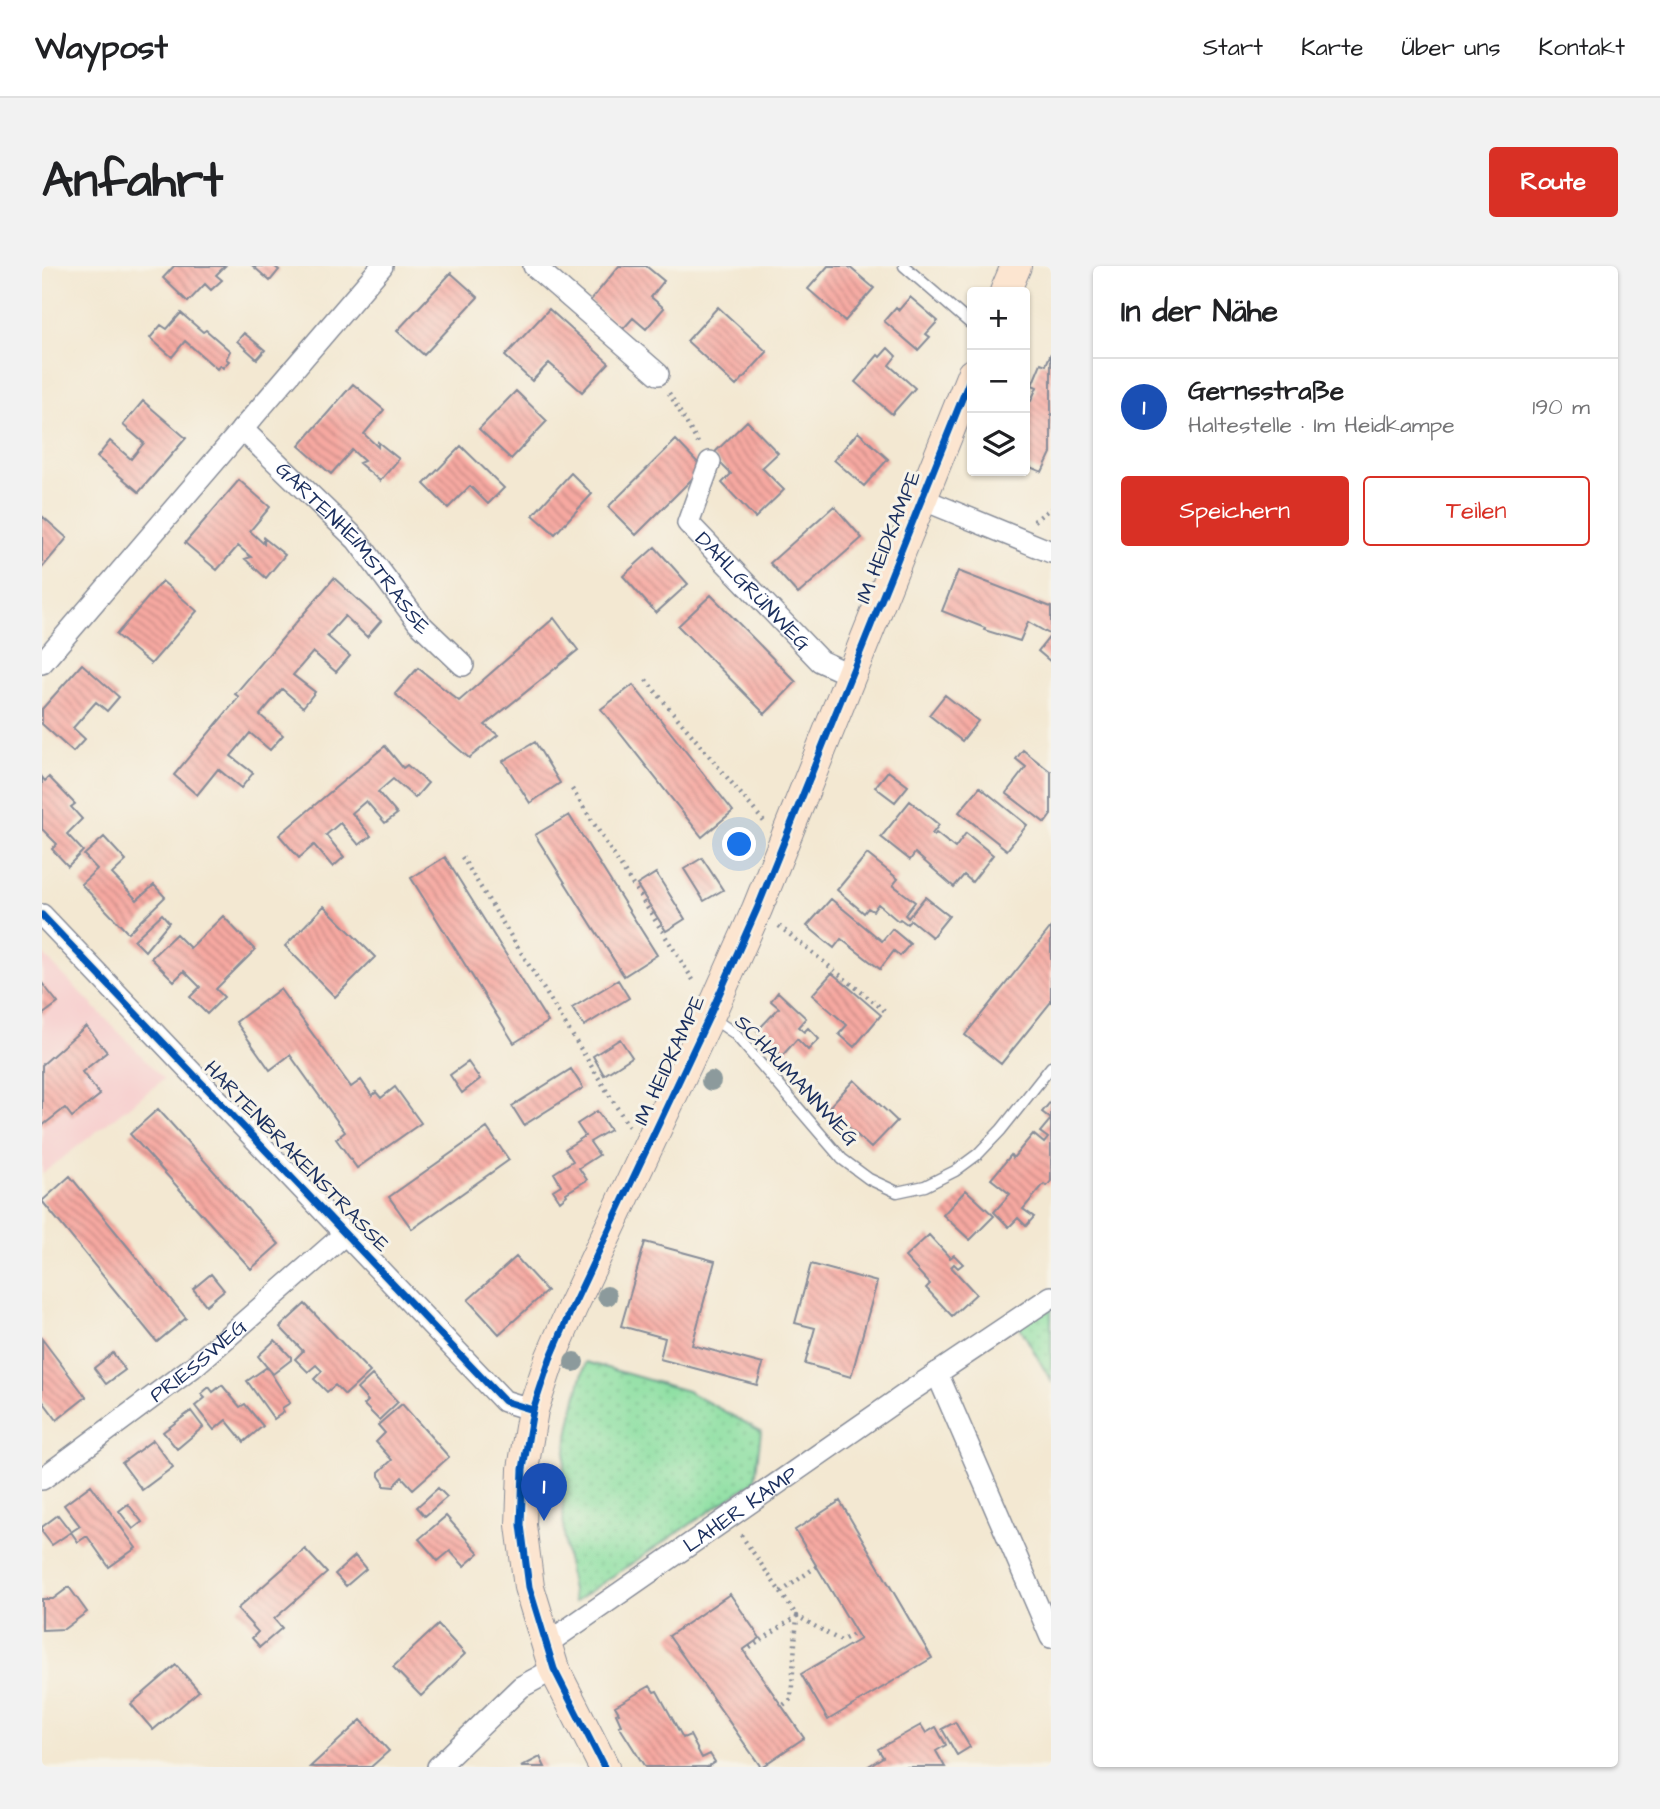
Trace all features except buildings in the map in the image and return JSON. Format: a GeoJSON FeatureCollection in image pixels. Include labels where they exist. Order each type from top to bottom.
{"type":"FeatureCollection","features":[{"type":"Feature","properties":{"kind":"street"},"geometry":{"type":"LineString","coordinates":[[42,663],[382,266]]}},
{"type":"Feature","properties":{"kind":"street"},"geometry":{"type":"LineString","coordinates":[[534,266],[658,374]]}},
{"type":"Feature","properties":{"kind":"street"},"geometry":{"type":"LineString","coordinates":[[1007,287],[1016,266]]}},
{"type":"Feature","properties":{"kind":"street","name":"IM HEIDKAMPE"},"geometry":{"type":"LineString","coordinates":[[604,1767],[550,1657],[529,1587],[521,1525],[523,1469],[533,1410],[550,1359],[568,1318],[757,909],[967,386]]}},
{"type":"Feature","properties":{"kind":"street","name":"GARTENHEIMSTRASSE"},"geometry":{"type":"LineString","coordinates":[[243,429],[357,540],[418,622],[463,666]]}},
{"type":"Feature","properties":{"kind":"street","name":"DAHLGRÜNWEG"},"geometry":{"type":"LineString","coordinates":[[710,462],[688,523],[820,662],[851,675]]}},
{"type":"Feature","properties":{"kind":"street"},"geometry":{"type":"LineString","coordinates":[[922,499],[1051,552]]}},
{"type":"Feature","properties":{"kind":"street","name":"HARTENBRAKENSTRASSE"},"geometry":{"type":"LineString","coordinates":[[42,915],[504,1401],[533,1410]]}},
{"type":"Feature","properties":{"kind":"street","name":"PRIESSWEG"},"geometry":{"type":"LineString","coordinates":[[42,1479],[192,1367],[346,1233]]}},
{"type":"Feature","properties":{"kind":"street","name":"LAHER KAMP"},"geometry":{"type":"LineString","coordinates":[[439,1767],[550,1657],[728,1517],[1051,1297]]}},
{"type":"Feature","properties":{"kind":"street"},"geometry":{"type":"LineString","coordinates":[[937,1373],[1051,1637]]}},
{"type":"Feature","properties":{"kind":"lane"},"geometry":{"type":"LineString","coordinates":[[904,266],[967,321]]}},
{"type":"Feature","properties":{"kind":"lane","name":"SCHAUMANNWEG"},"geometry":{"type":"LineString","coordinates":[[711,1013],[734,1033],[842,1159],[869,1179],[897,1192],[925,1186],[955,1171],[978,1154],[1001,1130],[1051,1067]]}},
{"type":"Feature","properties":{"kind":"path"},"geometry":{"type":"LineString","coordinates":[[658,374],[710,462]]}},
{"type":"Feature","properties":{"kind":"path"},"geometry":{"type":"LineString","coordinates":[[646,680],[763,821],[786,837]]}},
{"type":"Feature","properties":{"kind":"path"},"geometry":{"type":"LineString","coordinates":[[572,789],[711,1013]]}},
{"type":"Feature","properties":{"kind":"path"},"geometry":{"type":"LineString","coordinates":[[461,857],[645,1153]]}},
{"type":"Feature","properties":{"kind":"path"},"geometry":{"type":"LineString","coordinates":[[757,909],[885,1011]]}},
{"type":"Feature","properties":{"kind":"path"},"geometry":{"type":"LineString","coordinates":[[728,1517],[797,1616],[841,1641],[856,1633]]}},
{"type":"Feature","properties":{"kind":"path"},"geometry":{"type":"LineString","coordinates":[[781,1592],[817,1566]]}},
{"type":"Feature","properties":{"kind":"path"},"geometry":{"type":"LineString","coordinates":[[744,1652],[797,1616]]}},
{"type":"Feature","properties":{"kind":"path"},"geometry":{"type":"LineString","coordinates":[[782,1706],[791,1699],[797,1616]]}},
{"type":"Feature","properties":{"kind":"shaded area"},"geometry":{"type":"Polygon","coordinates":[[[42,953],[164,1079],[42,1174],[42,953]]]}},
{"type":"Feature","properties":{"kind":"green space"},"geometry":{"type":"Polygon","coordinates":[[[1051,1297],[1051,1381],[1016,1320],[1051,1297]]]}},
{"type":"Feature","properties":{"kind":"green space"},"geometry":{"type":"Polygon","coordinates":[[[586,1362],[687,1391],[761,1431],[755,1481],[574,1602],[564,1539],[563,1481],[570,1424],[586,1362]]]}},
{"type":"Feature","properties":{"kind":"cycle path"},"geometry":{"type":"LineString","coordinates":[[604,1767],[554,1669],[529,1587],[521,1525],[523,1469],[533,1410],[550,1359],[572,1308],[757,909],[967,386]]}},
{"type":"Feature","properties":{"kind":"cycle path"},"geometry":{"type":"LineString","coordinates":[[42,915],[504,1401],[533,1410]]}},
{"type":"Feature","properties":{"kind":"place","name":"Gernsstraße"},"geometry":{"type":"Point","coordinates":[544,1521]}}]}
